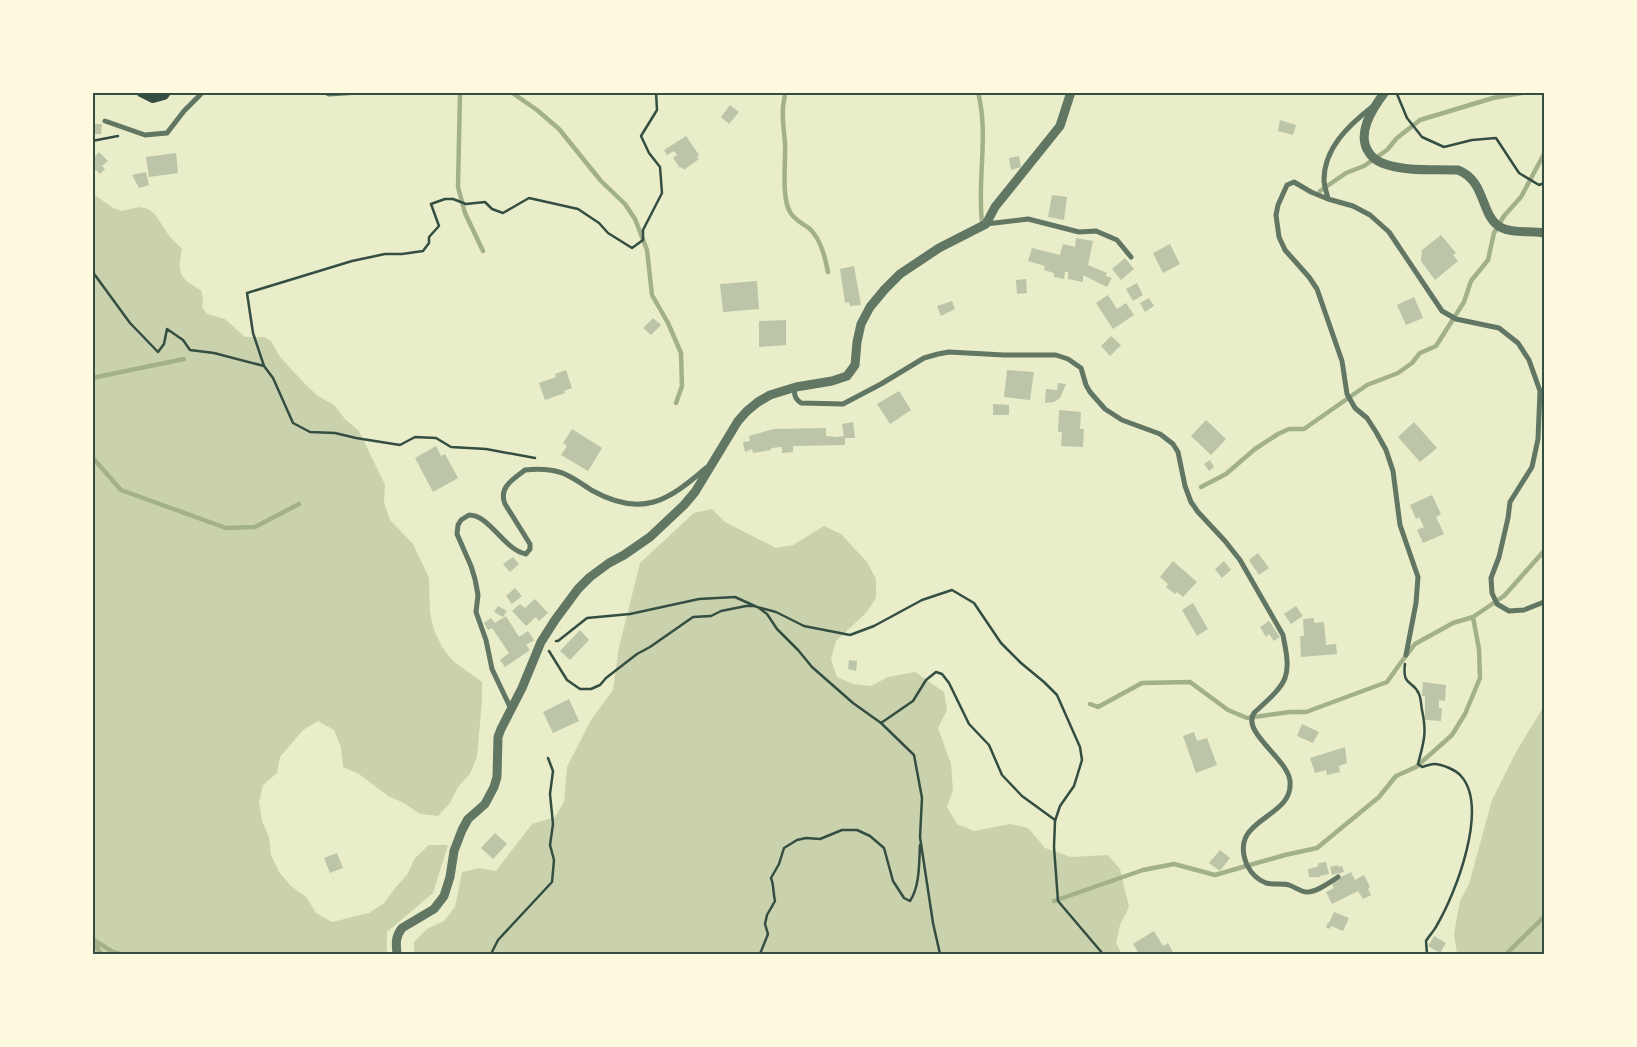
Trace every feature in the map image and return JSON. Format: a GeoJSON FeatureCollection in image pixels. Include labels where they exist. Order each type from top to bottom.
{"type":"FeatureCollection","features":[{"type":"Feature","properties":{"kind":"main road"},"geometry":{"type":"LineString","coordinates":[[141,92],[153,98],[164,95],[166,92]]}},
{"type":"Feature","properties":{"kind":"street"},"geometry":{"type":"LineString","coordinates":[[105,120],[145,135],[167,133],[184,111],[203,92]]}},
{"type":"Feature","properties":{"kind":"street"},"geometry":{"type":"LineString","coordinates":[[324,92],[329,94],[360,92]]}},
{"type":"Feature","properties":{"kind":"street"},"geometry":{"type":"LineString","coordinates":[[986,224],[994,207],[1060,126],[1071,92]]}},
{"type":"Feature","properties":{"kind":"street"},"geometry":{"type":"LineString","coordinates":[[1385,92],[1376,104],[1365,127],[1363,137],[1363,142],[1368,152],[1376,161],[1402,168],[1458,170],[1470,177],[1476,185],[1492,219],[1498,226],[1507,230],[1544,233]]}},
{"type":"Feature","properties":{"kind":"street"},"geometry":{"type":"LineString","coordinates":[[1328,199],[1324,180],[1328,154],[1351,123],[1376,104]]}},
{"type":"Feature","properties":{"kind":"street"},"geometry":{"type":"LineString","coordinates":[[1406,655],[1416,603],[1418,576],[1400,525],[1393,471],[1386,450],[1367,418],[1355,408],[1347,394],[1342,361],[1317,289],[1285,250],[1279,237],[1276,215],[1278,205],[1287,185],[1294,182],[1311,192],[1353,206],[1370,215],[1390,232],[1442,311],[1456,318],[1499,328],[1518,343],[1529,360],[1540,391],[1538,439],[1532,467],[1510,502],[1499,557],[1491,578],[1492,593],[1497,604],[1509,611],[1524,610],[1544,602]]}},
{"type":"Feature","properties":{"kind":"street"},"geometry":{"type":"LineString","coordinates":[[397,954],[398,933],[402,928],[434,909],[448,888],[454,851],[462,830],[468,819],[490,797],[497,777],[498,737],[522,688],[541,642],[555,620],[578,589],[600,569],[650,537],[674,515],[695,492],[738,421],[747,411],[770,395],[796,386],[832,381],[847,376],[855,365],[861,324],[870,307],[885,289],[900,274],[939,248],[986,224],[1028,219],[1079,232],[1096,232],[1118,240],[1131,257]]}},
{"type":"Feature","properties":{"kind":"street"},"geometry":{"type":"LineString","coordinates":[[796,386],[795,395],[801,403],[843,404],[924,358],[938,354],[949,352],[1004,355],[1056,354],[1068,359],[1081,368],[1090,392],[1105,409],[1122,420],[1153,431],[1169,440],[1178,452],[1185,486],[1191,502],[1240,560],[1283,635],[1285,645],[1287,667],[1285,679],[1279,688],[1254,713],[1251,717],[1251,722],[1256,734],[1288,772],[1289,793],[1269,816],[1249,830],[1245,837],[1243,849],[1246,863],[1252,873],[1262,881],[1286,884],[1306,892],[1314,890],[1338,877]]}},
{"type":"Feature","properties":{"kind":"street"},"geometry":{"type":"LineString","coordinates":[[511,709],[492,669],[486,640],[476,612],[478,595],[475,579],[457,534],[458,525],[461,520],[469,515],[478,517],[520,553],[526,554],[530,549],[528,539],[505,504],[503,496],[506,486],[525,470],[560,472],[604,497],[625,503],[638,504],[656,502],[675,494],[714,461]]}},
{"type":"Feature","properties":{"kind":"path"},"geometry":{"type":"LineString","coordinates":[[537,459],[486,449],[451,447],[436,438],[415,438],[400,445],[335,433],[310,432],[293,422],[273,378],[264,366],[253,334],[247,293],[352,261],[385,254],[423,251],[429,243],[429,237],[440,226],[431,204],[445,199],[453,199],[466,204],[485,202],[492,209],[503,213],[529,198],[578,208],[599,223],[608,233],[632,248],[643,240],[643,230],[662,193],[660,167],[649,153],[640,136],[657,110],[656,92]]}},
{"type":"Feature","properties":{"kind":"path"},"geometry":{"type":"LineString","coordinates":[[1396,92],[1407,118],[1422,137],[1444,147],[1472,140],[1496,138],[1519,173],[1539,185],[1544,183]]}},
{"type":"Feature","properties":{"kind":"path"},"geometry":{"type":"LineString","coordinates":[[92,271],[130,323],[158,352],[164,344],[167,329],[183,340],[190,350],[214,353],[264,366]]}},
{"type":"Feature","properties":{"kind":"path"},"geometry":{"type":"LineString","coordinates":[[541,642],[550,652],[567,680],[580,689],[591,689],[600,685],[606,678],[638,654],[693,617],[710,616],[721,611],[746,606],[757,607],[776,612],[804,626],[850,635],[874,626],[922,600],[952,590],[974,603],[1001,643],[1057,695],[1080,747],[1082,760],[1074,786],[1060,806],[1055,820],[1054,847],[1058,901],[1103,954]]}},
{"type":"Feature","properties":{"kind":"path"},"geometry":{"type":"LineString","coordinates":[[541,642],[558,642],[587,618],[630,614],[699,599],[735,597],[767,614],[777,629],[798,650],[812,668],[853,704],[881,723],[914,755],[922,798],[919,868],[916,893],[910,901],[904,898],[893,881],[884,848],[870,836],[857,830],[842,830],[835,832],[832,836],[820,839],[806,838],[797,840],[784,848],[780,864],[771,878],[774,883],[773,894],[775,901],[767,915],[765,924],[768,934],[760,954]]}},
{"type":"Feature","properties":{"kind":"path"},"geometry":{"type":"LineString","coordinates":[[1406,655],[1404,673],[1407,682],[1418,693],[1426,726],[1425,739],[1418,764],[1422,767],[1434,764],[1456,771],[1467,783],[1472,803],[1469,844],[1462,868],[1437,925],[1426,941],[1427,954]]}},
{"type":"Feature","properties":{"kind":"path"},"geometry":{"type":"LineString","coordinates":[[881,723],[913,701],[930,676],[936,672],[942,674],[949,683],[969,724],[989,745],[1002,775],[1022,796],[1055,820]]}},
{"type":"Feature","properties":{"kind":"path"},"geometry":{"type":"LineString","coordinates":[[491,954],[498,940],[552,882],[554,860],[550,845],[553,824],[550,794],[553,770],[548,758]]}},
{"type":"Feature","properties":{"kind":"path"},"geometry":{"type":"LineString","coordinates":[[920,837],[930,908],[940,954]]}},
{"type":"Feature","properties":{"kind":"green space"},"geometry":{"type":"Polygon","coordinates":[[[92,193],[113,208],[122,211],[139,207],[148,209],[155,214],[170,237],[182,249],[181,274],[188,282],[201,290],[202,307],[207,314],[225,319],[245,337],[264,337],[271,341],[280,357],[305,384],[318,396],[334,405],[345,419],[359,431],[385,485],[384,503],[390,520],[413,544],[429,578],[430,613],[434,630],[442,647],[453,661],[482,682],[477,757],[470,774],[458,787],[450,803],[438,816],[420,814],[404,803],[388,796],[359,774],[343,767],[341,747],[334,730],[318,721],[303,730],[280,757],[277,773],[263,785],[259,802],[262,821],[269,837],[271,855],[279,872],[291,886],[306,897],[316,913],[332,922],[369,913],[384,903],[407,875],[415,858],[429,845],[448,845],[433,893],[387,932],[387,954],[93,954],[92,193]]]}},
{"type":"Feature","properties":{"kind":"green space"},"geometry":{"type":"Polygon","coordinates":[[[712,509],[725,522],[776,548],[793,545],[824,526],[841,534],[867,562],[876,579],[876,598],[866,613],[836,641],[831,659],[837,677],[853,684],[871,686],[888,677],[915,672],[944,692],[947,710],[938,728],[951,764],[953,790],[947,807],[957,824],[974,831],[1010,824],[1028,828],[1045,848],[1071,857],[1108,855],[1120,869],[1129,907],[1120,925],[1116,943],[1122,954],[414,954],[414,942],[427,929],[444,921],[455,907],[462,872],[479,868],[496,871],[532,824],[555,817],[564,802],[567,767],[591,720],[613,690],[619,647],[640,563],[694,513],[712,509]]]}},
{"type":"Feature","properties":{"kind":"green space"},"geometry":{"type":"Polygon","coordinates":[[[1544,706],[1544,954],[1457,954],[1454,934],[1460,901],[1469,884],[1492,800],[1516,752],[1544,706]]]}},
{"type":"Feature","properties":{"kind":"building"},"geometry":{"type":"Polygon","coordinates":[[[730,105],[739,112],[729,124],[721,117],[730,105]]]}},
{"type":"Feature","properties":{"kind":"building"},"geometry":{"type":"Polygon","coordinates":[[[1280,120],[1296,125],[1293,135],[1278,131],[1280,120]]]}},
{"type":"Feature","properties":{"kind":"building"},"geometry":{"type":"Polygon","coordinates":[[[92,124],[102,124],[101,134],[92,134],[92,124]]]}},
{"type":"Feature","properties":{"kind":"building"},"geometry":{"type":"Polygon","coordinates":[[[686,136],[699,155],[697,157],[699,159],[684,170],[682,167],[680,168],[673,158],[677,155],[674,151],[667,155],[664,150],[686,136]]]}},
{"type":"Feature","properties":{"kind":"building"},"geometry":{"type":"Polygon","coordinates":[[[99,152],[108,161],[102,166],[105,169],[100,174],[96,170],[92,173],[92,159],[99,152]]]}},
{"type":"Feature","properties":{"kind":"building"},"geometry":{"type":"Polygon","coordinates":[[[176,153],[178,173],[149,177],[146,157],[176,153]]]}},
{"type":"Feature","properties":{"kind":"building"},"geometry":{"type":"Polygon","coordinates":[[[1019,156],[1021,167],[1011,170],[1009,158],[1019,156]]]}},
{"type":"Feature","properties":{"kind":"building"},"geometry":{"type":"Polygon","coordinates":[[[146,172],[149,185],[139,188],[132,175],[146,172]]]}},
{"type":"Feature","properties":{"kind":"building"},"geometry":{"type":"Polygon","coordinates":[[[1052,195],[1067,197],[1064,220],[1048,217],[1052,195]]]}},
{"type":"Feature","properties":{"kind":"building"},"geometry":{"type":"Polygon","coordinates":[[[1441,235],[1456,253],[1453,255],[1458,261],[1435,280],[1421,261],[1422,250],[1441,235]]]}},
{"type":"Feature","properties":{"kind":"building"},"geometry":{"type":"Polygon","coordinates":[[[1076,238],[1093,241],[1088,265],[1107,273],[1106,276],[1112,278],[1107,287],[1083,275],[1083,282],[1068,279],[1068,272],[1065,272],[1064,279],[1054,277],[1054,273],[1044,270],[1045,266],[1028,261],[1032,248],[1060,255],[1063,244],[1075,247],[1076,238]]]}},
{"type":"Feature","properties":{"kind":"building"},"geometry":{"type":"Polygon","coordinates":[[[1170,244],[1180,264],[1163,273],[1153,253],[1170,244]]]}},
{"type":"Feature","properties":{"kind":"building"},"geometry":{"type":"Polygon","coordinates":[[[1125,258],[1134,269],[1121,280],[1112,269],[1125,258]]]}},
{"type":"Feature","properties":{"kind":"building"},"geometry":{"type":"Polygon","coordinates":[[[854,266],[861,305],[850,306],[849,302],[845,303],[840,269],[854,266]]]}},
{"type":"Feature","properties":{"kind":"building"},"geometry":{"type":"Polygon","coordinates":[[[1026,279],[1027,293],[1017,294],[1016,280],[1026,279]]]}},
{"type":"Feature","properties":{"kind":"building"},"geometry":{"type":"Polygon","coordinates":[[[757,281],[759,309],[723,312],[720,284],[757,281]]]}},
{"type":"Feature","properties":{"kind":"building"},"geometry":{"type":"Polygon","coordinates":[[[1137,283],[1143,295],[1133,301],[1126,289],[1137,283]]]}},
{"type":"Feature","properties":{"kind":"building"},"geometry":{"type":"Polygon","coordinates":[[[1108,295],[1117,309],[1126,303],[1134,315],[1113,329],[1096,303],[1108,295]]]}},
{"type":"Feature","properties":{"kind":"building"},"geometry":{"type":"Polygon","coordinates":[[[1414,297],[1423,318],[1406,325],[1397,305],[1414,297]]]}},
{"type":"Feature","properties":{"kind":"building"},"geometry":{"type":"Polygon","coordinates":[[[1149,298],[1154,306],[1145,312],[1140,303],[1149,298]]]}},
{"type":"Feature","properties":{"kind":"building"},"geometry":{"type":"Polygon","coordinates":[[[952,301],[955,309],[941,316],[937,306],[952,301]]]}},
{"type":"Feature","properties":{"kind":"building"},"geometry":{"type":"Polygon","coordinates":[[[653,318],[661,325],[651,335],[643,328],[653,318]]]}},
{"type":"Feature","properties":{"kind":"building"},"geometry":{"type":"Polygon","coordinates":[[[786,320],[786,345],[759,347],[759,321],[786,320]]]}},
{"type":"Feature","properties":{"kind":"building"},"geometry":{"type":"Polygon","coordinates":[[[1111,336],[1121,345],[1110,356],[1101,346],[1111,336]]]}},
{"type":"Feature","properties":{"kind":"building"},"geometry":{"type":"Polygon","coordinates":[[[566,370],[572,388],[564,391],[565,393],[545,400],[539,383],[556,377],[555,374],[566,370]]]}},
{"type":"Feature","properties":{"kind":"building"},"geometry":{"type":"Polygon","coordinates":[[[1007,370],[1034,372],[1030,400],[1004,397],[1007,370]]]}},
{"type":"Feature","properties":{"kind":"building"},"geometry":{"type":"Polygon","coordinates":[[[1058,383],[1066,384],[1060,398],[1054,402],[1045,403],[1046,389],[1057,390],[1058,383]]]}},
{"type":"Feature","properties":{"kind":"building"},"geometry":{"type":"Polygon","coordinates":[[[899,391],[911,410],[890,424],[877,404],[899,391]]]}},
{"type":"Feature","properties":{"kind":"building"},"geometry":{"type":"Polygon","coordinates":[[[993,404],[1009,405],[1009,415],[993,415],[993,404]]]}},
{"type":"Feature","properties":{"kind":"building"},"geometry":{"type":"Polygon","coordinates":[[[1059,410],[1081,412],[1080,429],[1084,429],[1083,447],[1061,446],[1062,432],[1058,432],[1059,410]]]}},
{"type":"Feature","properties":{"kind":"building"},"geometry":{"type":"Polygon","coordinates":[[[1206,420],[1226,439],[1211,455],[1191,436],[1206,420]]]}},
{"type":"Feature","properties":{"kind":"building"},"geometry":{"type":"Polygon","coordinates":[[[853,422],[855,438],[845,438],[845,445],[793,446],[793,452],[782,453],[782,447],[753,453],[752,449],[745,452],[743,442],[750,441],[749,436],[774,429],[826,428],[826,436],[836,437],[844,436],[842,424],[853,422]]]}},
{"type":"Feature","properties":{"kind":"building"},"geometry":{"type":"Polygon","coordinates":[[[1414,422],[1437,448],[1420,462],[1398,437],[1414,422]]]}},
{"type":"Feature","properties":{"kind":"building"},"geometry":{"type":"Polygon","coordinates":[[[572,429],[602,448],[588,471],[561,455],[567,446],[563,443],[572,429]]]}},
{"type":"Feature","properties":{"kind":"building"},"geometry":{"type":"Polygon","coordinates":[[[436,446],[441,456],[445,454],[458,478],[433,492],[415,458],[436,446]]]}},
{"type":"Feature","properties":{"kind":"building"},"geometry":{"type":"Polygon","coordinates":[[[1210,460],[1214,467],[1209,471],[1204,464],[1210,460]]]}},
{"type":"Feature","properties":{"kind":"building"},"geometry":{"type":"Polygon","coordinates":[[[1432,495],[1441,514],[1436,517],[1444,534],[1423,543],[1417,530],[1424,527],[1419,517],[1416,519],[1410,505],[1432,495]]]}},
{"type":"Feature","properties":{"kind":"building"},"geometry":{"type":"Polygon","coordinates":[[[1258,553],[1269,568],[1259,575],[1249,560],[1258,553]]]}},
{"type":"Feature","properties":{"kind":"building"},"geometry":{"type":"Polygon","coordinates":[[[513,557],[519,564],[510,572],[503,564],[513,557]]]}},
{"type":"Feature","properties":{"kind":"building"},"geometry":{"type":"Polygon","coordinates":[[[1173,561],[1197,582],[1183,597],[1166,587],[1168,584],[1160,577],[1173,561]]]}},
{"type":"Feature","properties":{"kind":"building"},"geometry":{"type":"Polygon","coordinates":[[[1224,561],[1231,570],[1222,578],[1215,569],[1224,561]]]}},
{"type":"Feature","properties":{"kind":"building"},"geometry":{"type":"Polygon","coordinates":[[[515,588],[522,596],[512,604],[506,596],[515,588]]]}},
{"type":"Feature","properties":{"kind":"building"},"geometry":{"type":"Polygon","coordinates":[[[535,599],[548,613],[539,621],[536,617],[526,626],[512,611],[520,604],[525,608],[535,599]]]}},
{"type":"Feature","properties":{"kind":"building"},"geometry":{"type":"Polygon","coordinates":[[[1193,603],[1208,629],[1197,636],[1182,610],[1193,603]]]}},
{"type":"Feature","properties":{"kind":"building"},"geometry":{"type":"Polygon","coordinates":[[[498,606],[507,611],[503,617],[494,612],[498,606]]]}},
{"type":"Feature","properties":{"kind":"building"},"geometry":{"type":"Polygon","coordinates":[[[1296,606],[1303,616],[1291,624],[1284,614],[1296,606]]]}},
{"type":"Feature","properties":{"kind":"building"},"geometry":{"type":"Polygon","coordinates":[[[506,616],[519,637],[528,631],[534,640],[526,645],[530,650],[505,667],[500,660],[509,653],[492,628],[488,630],[484,623],[491,618],[495,623],[506,616]]]}},
{"type":"Feature","properties":{"kind":"building"},"geometry":{"type":"Polygon","coordinates":[[[1314,618],[1314,623],[1324,622],[1326,645],[1336,644],[1337,654],[1301,657],[1300,636],[1304,636],[1303,619],[1314,618]]]}},
{"type":"Feature","properties":{"kind":"building"},"geometry":{"type":"Polygon","coordinates":[[[1269,621],[1280,637],[1274,641],[1269,634],[1266,637],[1260,627],[1269,621]]]}},
{"type":"Feature","properties":{"kind":"building"},"geometry":{"type":"Polygon","coordinates":[[[580,630],[589,640],[570,660],[560,651],[580,630]]]}},
{"type":"Feature","properties":{"kind":"building"},"geometry":{"type":"Polygon","coordinates":[[[849,660],[857,661],[856,671],[848,669],[849,660]]]}},
{"type":"Feature","properties":{"kind":"building"},"geometry":{"type":"Polygon","coordinates":[[[1423,682],[1446,685],[1445,701],[1439,700],[1439,708],[1442,708],[1441,721],[1425,720],[1425,696],[1422,696],[1423,682]]]}},
{"type":"Feature","properties":{"kind":"building"},"geometry":{"type":"Polygon","coordinates":[[[569,699],[579,721],[553,733],[543,712],[569,699]]]}},
{"type":"Feature","properties":{"kind":"building"},"geometry":{"type":"Polygon","coordinates":[[[1302,724],[1319,732],[1313,743],[1297,736],[1302,724]]]}},
{"type":"Feature","properties":{"kind":"building"},"geometry":{"type":"Polygon","coordinates":[[[1194,732],[1197,741],[1207,738],[1217,765],[1196,773],[1183,736],[1194,732]]]}},
{"type":"Feature","properties":{"kind":"building"},"geometry":{"type":"Polygon","coordinates":[[[1345,747],[1347,763],[1339,766],[1340,772],[1327,775],[1326,770],[1315,773],[1310,758],[1345,747]]]}},
{"type":"Feature","properties":{"kind":"building"},"geometry":{"type":"Polygon","coordinates":[[[495,833],[507,844],[493,859],[481,848],[495,833]]]}},
{"type":"Feature","properties":{"kind":"building"},"geometry":{"type":"Polygon","coordinates":[[[1220,850],[1230,858],[1220,871],[1209,863],[1220,850]]]}},
{"type":"Feature","properties":{"kind":"building"},"geometry":{"type":"Polygon","coordinates":[[[337,853],[343,868],[330,873],[324,858],[337,853]]]}},
{"type":"Feature","properties":{"kind":"building"},"geometry":{"type":"Polygon","coordinates":[[[1326,862],[1329,874],[1320,877],[1309,877],[1308,869],[1317,867],[1319,863],[1326,862]]]}},
{"type":"Feature","properties":{"kind":"building"},"geometry":{"type":"Polygon","coordinates":[[[1338,865],[1338,867],[1342,866],[1344,872],[1332,875],[1330,867],[1338,865]]]}},
{"type":"Feature","properties":{"kind":"building"},"geometry":{"type":"Polygon","coordinates":[[[1351,872],[1355,880],[1364,875],[1370,887],[1368,889],[1371,895],[1363,899],[1358,891],[1332,904],[1326,892],[1334,888],[1331,882],[1351,872]]]}},
{"type":"Feature","properties":{"kind":"building"},"geometry":{"type":"Polygon","coordinates":[[[1334,912],[1349,918],[1343,931],[1331,926],[1330,929],[1326,927],[1334,912]]]}},
{"type":"Feature","properties":{"kind":"building"},"geometry":{"type":"Polygon","coordinates":[[[1154,931],[1163,946],[1168,943],[1174,954],[1139,954],[1133,944],[1154,931]]]}},
{"type":"Feature","properties":{"kind":"building"},"geometry":{"type":"Polygon","coordinates":[[[1434,936],[1446,943],[1440,953],[1428,946],[1434,936]]]}},
{"type":"Feature","properties":{"kind":"waterway"},"geometry":{"type":"LineString","coordinates":[[460,92],[458,187],[465,213],[483,251]]}},
{"type":"Feature","properties":{"kind":"waterway"},"geometry":{"type":"LineString","coordinates":[[511,92],[537,110],[559,129],[601,181],[625,204],[635,219],[647,250],[652,295],[668,323],[681,353],[682,386],[676,403]]}},
{"type":"Feature","properties":{"kind":"waterway"},"geometry":{"type":"LineString","coordinates":[[785,92],[783,116],[787,205],[794,218],[814,233],[820,243],[828,272]]}},
{"type":"Feature","properties":{"kind":"waterway"},"geometry":{"type":"LineString","coordinates":[[978,92],[983,124],[982,222]]}},
{"type":"Feature","properties":{"kind":"waterway"},"geometry":{"type":"LineString","coordinates":[[1320,191],[1346,173],[1364,166],[1387,150],[1397,138],[1420,120],[1493,98],[1527,92]]}},
{"type":"Feature","properties":{"kind":"waterway"},"geometry":{"type":"LineString","coordinates":[[1201,487],[1226,474],[1255,449],[1278,434],[1289,429],[1304,429],[1367,385],[1398,373],[1412,363],[1420,353],[1436,346],[1464,302],[1471,281],[1488,260],[1494,233],[1504,216],[1521,197],[1544,154]]}},
{"type":"Feature","properties":{"kind":"waterway"},"geometry":{"type":"LineString","coordinates":[[92,378],[184,359]]}},
{"type":"Feature","properties":{"kind":"waterway"},"geometry":{"type":"LineString","coordinates":[[92,457],[121,490],[226,528],[255,527],[299,504]]}},
{"type":"Feature","properties":{"kind":"waterway"},"geometry":{"type":"LineString","coordinates":[[1090,704],[1098,707],[1142,683],[1190,682],[1228,710],[1247,718],[1290,712],[1306,712],[1387,682],[1415,644],[1453,623],[1473,617],[1504,596],[1544,551]]}},
{"type":"Feature","properties":{"kind":"waterway"},"geometry":{"type":"LineString","coordinates":[[1054,901],[1143,870],[1174,864],[1215,875],[1317,848],[1379,797],[1396,776],[1416,767],[1452,735],[1465,714],[1480,678],[1479,649],[1473,617]]}},
{"type":"Feature","properties":{"kind":"waterway"},"geometry":{"type":"LineString","coordinates":[[1506,954],[1544,917]]}},
{"type":"Feature","properties":{"kind":"waterway"},"geometry":{"type":"LineString","coordinates":[[92,939],[113,952],[120,954]]}},
{"type":"Feature","properties":{"kind":"waterway"},"geometry":{"type":"LineString","coordinates":[[94,943],[101,954]]}}]}
